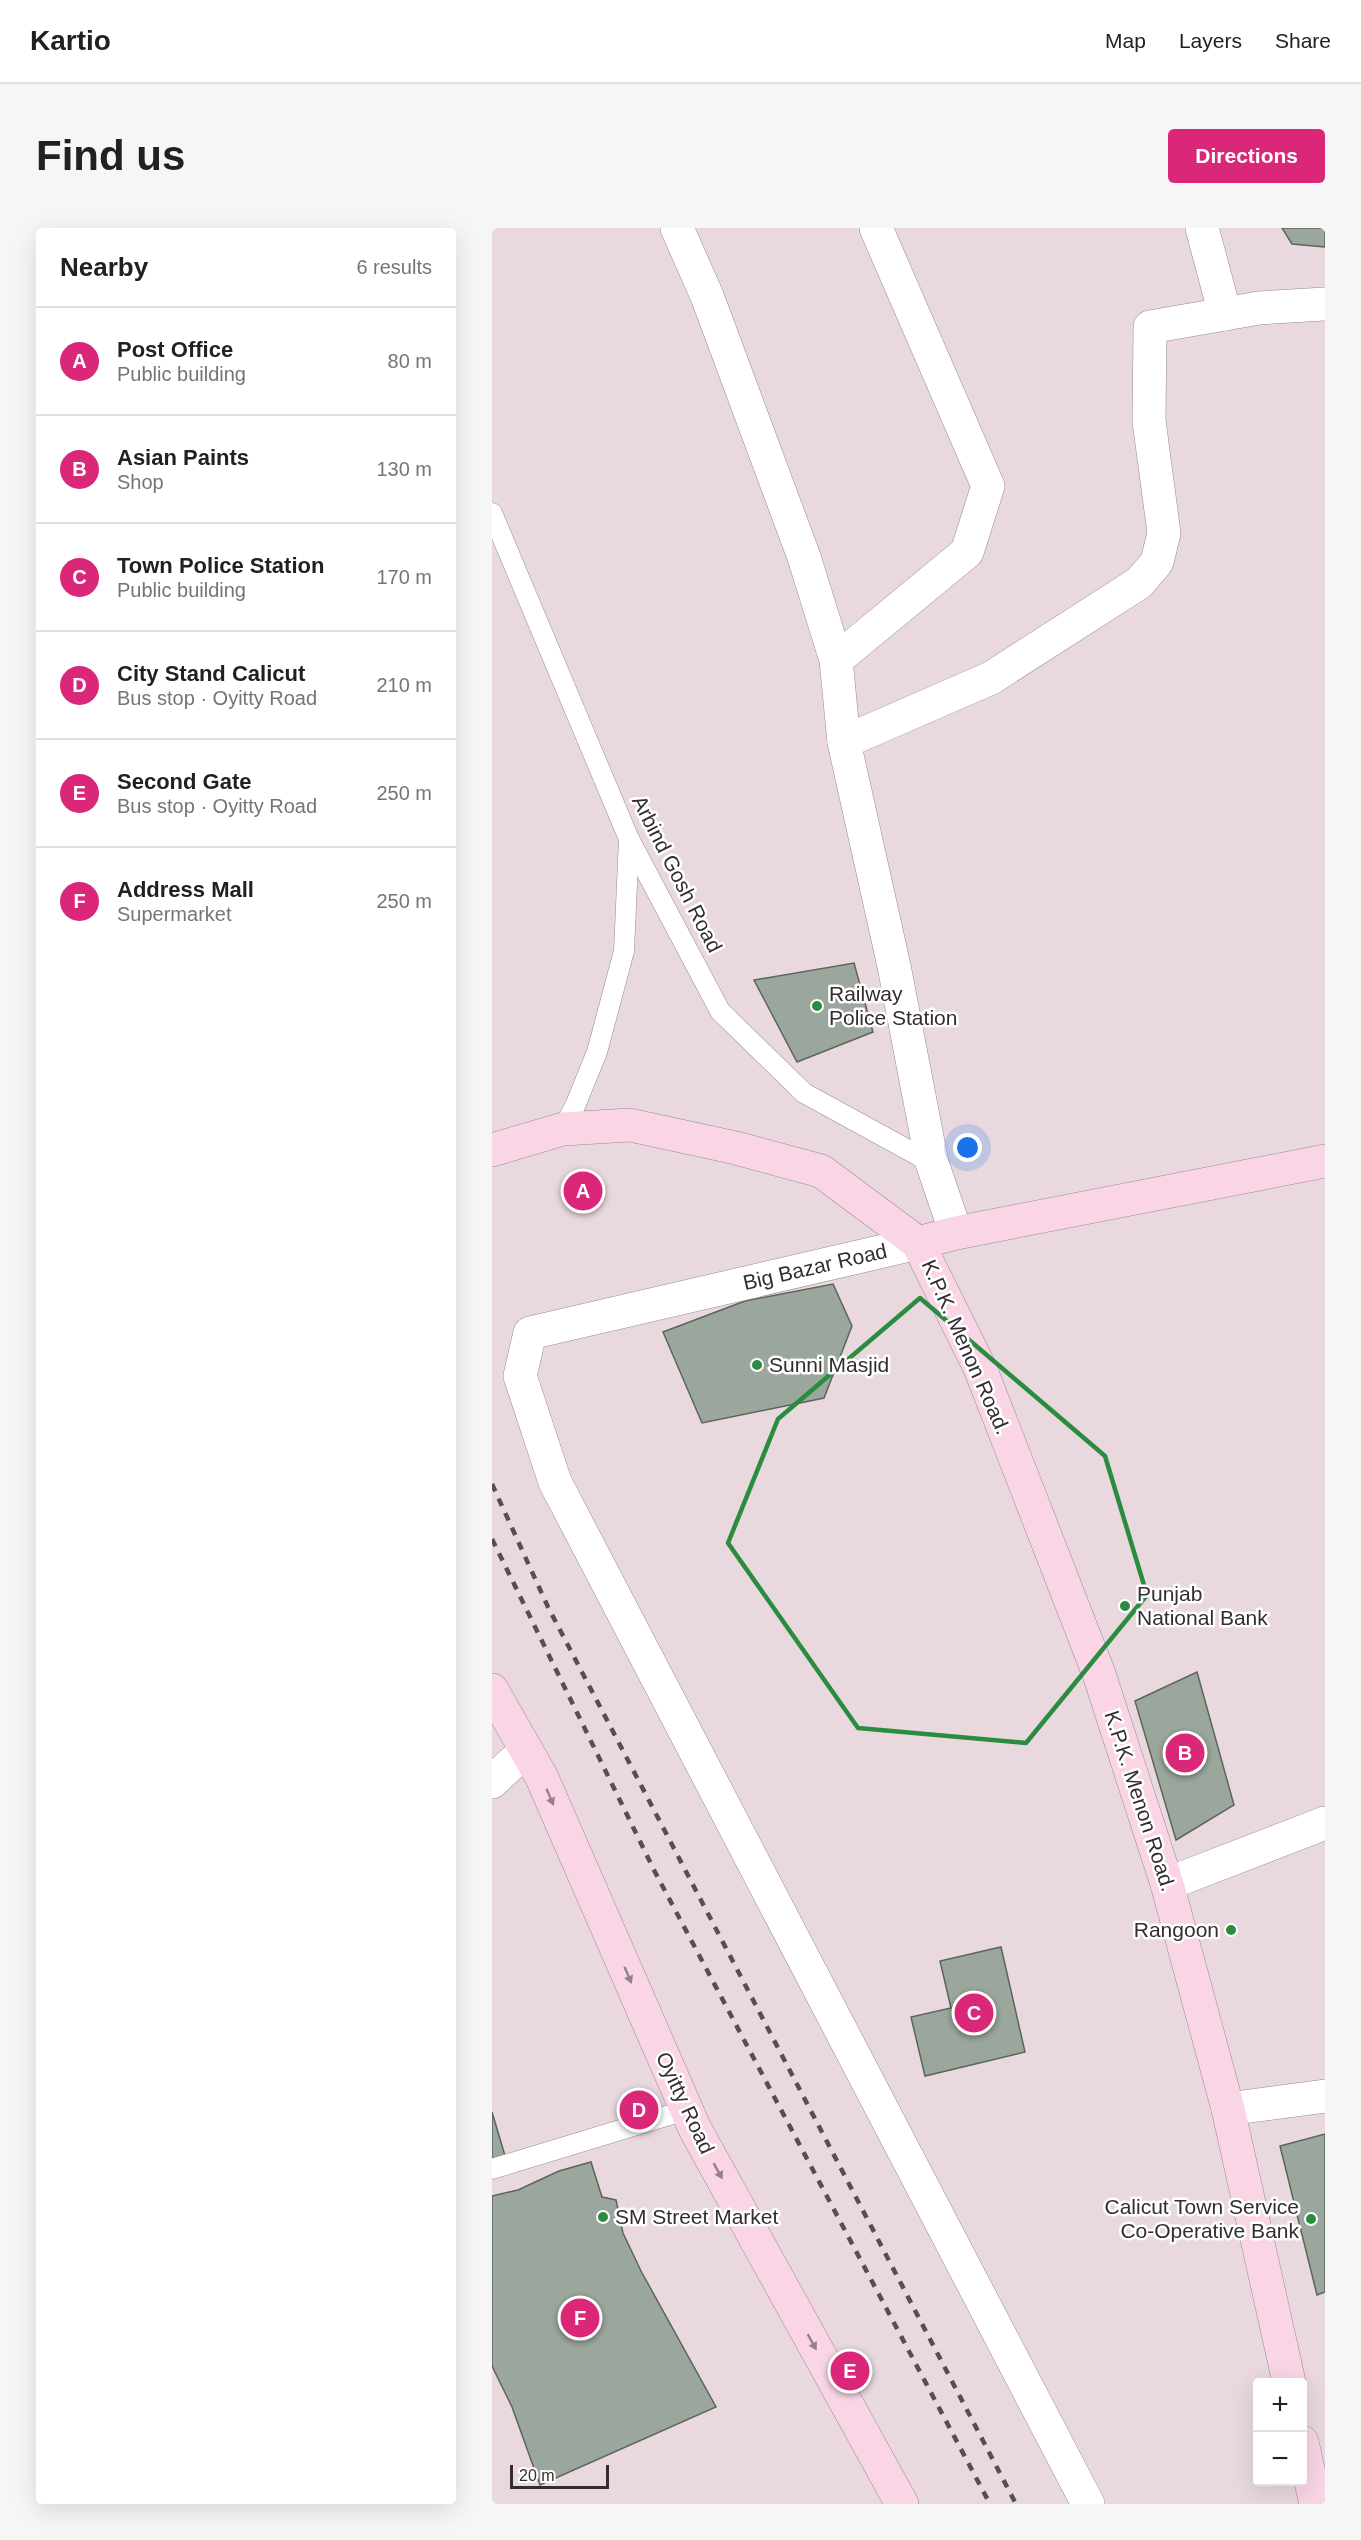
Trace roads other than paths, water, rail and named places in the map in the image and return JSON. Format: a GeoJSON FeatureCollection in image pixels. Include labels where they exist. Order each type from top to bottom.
{"type":"FeatureCollection","features":[{"type":"Feature","properties":{"kind":"main road"},"geometry":{"type":"LineString","coordinates":[[492,1150],[563,1129],[630,1125],[736,1148],[821,1171],[918,1243]]}},
{"type":"Feature","properties":{"kind":"main road","name":"Big Bazar Road"},"geometry":{"type":"LineString","coordinates":[[918,1243],[956,1233],[1325,1161]]}},
{"type":"Feature","properties":{"kind":"main road","name":"K.P.K. Menon Road."},"geometry":{"type":"LineString","coordinates":[[918,1243],[980,1368],[1100,1674],[1167,1884],[1228,2109],[1288,2378]]}},
{"type":"Feature","properties":{"kind":"main road","name":"Oyitty Road"},"geometry":{"type":"LineString","coordinates":[[492,1690],[542,1778],[695,2129],[902,2504]]}},
{"type":"Feature","properties":{"kind":"main road"},"geometry":{"type":"LineString","coordinates":[[1307,2464],[1316,2504]]}},
{"type":"Feature","properties":{"kind":"street"},"geometry":{"type":"LineString","coordinates":[[677,228],[707,296],[804,557],[836,660],[844,742],[894,966],[932,1163],[956,1233]]}},
{"type":"Feature","properties":{"kind":"street"},"geometry":{"type":"LineString","coordinates":[[836,660],[968,552],[988,486],[876,228]]}},
{"type":"Feature","properties":{"kind":"street"},"geometry":{"type":"LineString","coordinates":[[1202,228],[1225,314]]}},
{"type":"Feature","properties":{"kind":"street"},"geometry":{"type":"LineString","coordinates":[[844,742],[991,678],[1139,582],[1157,562],[1164,533],[1149,421],[1150,327],[1259,308],[1325,304]]}},
{"type":"Feature","properties":{"kind":"street","name":"Big Bazar Road"},"geometry":{"type":"LineString","coordinates":[[918,1243],[530,1333],[520,1376],[555,1482],[1088,2504]]}},
{"type":"Feature","properties":{"kind":"street"},"geometry":{"type":"LineString","coordinates":[[492,1782],[526,1750]]}},
{"type":"Feature","properties":{"kind":"street"},"geometry":{"type":"LineString","coordinates":[[1167,1884],[1325,1823]]}},
{"type":"Feature","properties":{"kind":"street"},"geometry":{"type":"LineString","coordinates":[[1228,2109],[1325,2096]]}},
{"type":"Feature","properties":{"kind":"lane","name":"Arbind Gosh Road"},"geometry":{"type":"LineString","coordinates":[[492,513],[629,839],[720,1011],[804,1093],[932,1163]]}},
{"type":"Feature","properties":{"kind":"lane"},"geometry":{"type":"LineString","coordinates":[[563,1129],[576,1106],[597,1052],[624,951],[629,839]]}},
{"type":"Feature","properties":{"kind":"lane"},"geometry":{"type":"LineString","coordinates":[[492,2169],[686,2110]]}},
{"type":"Feature","properties":{"kind":"railway"},"geometry":{"type":"LineString","coordinates":[[492,1484],[548,1607],[1016,2504]]}},
{"type":"Feature","properties":{"kind":"railway"},"geometry":{"type":"LineString","coordinates":[[492,1539],[655,1872],[990,2504]]}},
{"type":"Feature","properties":{"kind":"place","name":"Railway Police Station"},"geometry":{"type":"Point","coordinates":[817,1006]}},
{"type":"Feature","properties":{"kind":"place","name":"Post Office"},"geometry":{"type":"Point","coordinates":[583,1191]}},
{"type":"Feature","properties":{"kind":"place","name":"Sunni Masjid"},"geometry":{"type":"Point","coordinates":[757,1365]}},
{"type":"Feature","properties":{"kind":"place","name":"Punjab National Bank"},"geometry":{"type":"Point","coordinates":[1125,1606]}},
{"type":"Feature","properties":{"kind":"place","name":"Asian Paints"},"geometry":{"type":"Point","coordinates":[1185,1753]}},
{"type":"Feature","properties":{"kind":"place","name":"Rangoon"},"geometry":{"type":"Point","coordinates":[1231,1930]}},
{"type":"Feature","properties":{"kind":"place","name":"Town Police Station"},"geometry":{"type":"Point","coordinates":[974,2013]}},
{"type":"Feature","properties":{"kind":"place","name":"City Stand Calicut"},"geometry":{"type":"Point","coordinates":[639,2110]}},
{"type":"Feature","properties":{"kind":"place","name":"SM Street Market"},"geometry":{"type":"Point","coordinates":[603,2217]}},
{"type":"Feature","properties":{"kind":"place","name":"Calicut Town Service Co-Operative Bank"},"geometry":{"type":"Point","coordinates":[1311,2219]}},
{"type":"Feature","properties":{"kind":"place","name":"Address Mall"},"geometry":{"type":"Point","coordinates":[580,2318]}},
{"type":"Feature","properties":{"kind":"place","name":"Second Gate"},"geometry":{"type":"Point","coordinates":[850,2371]}}]}
